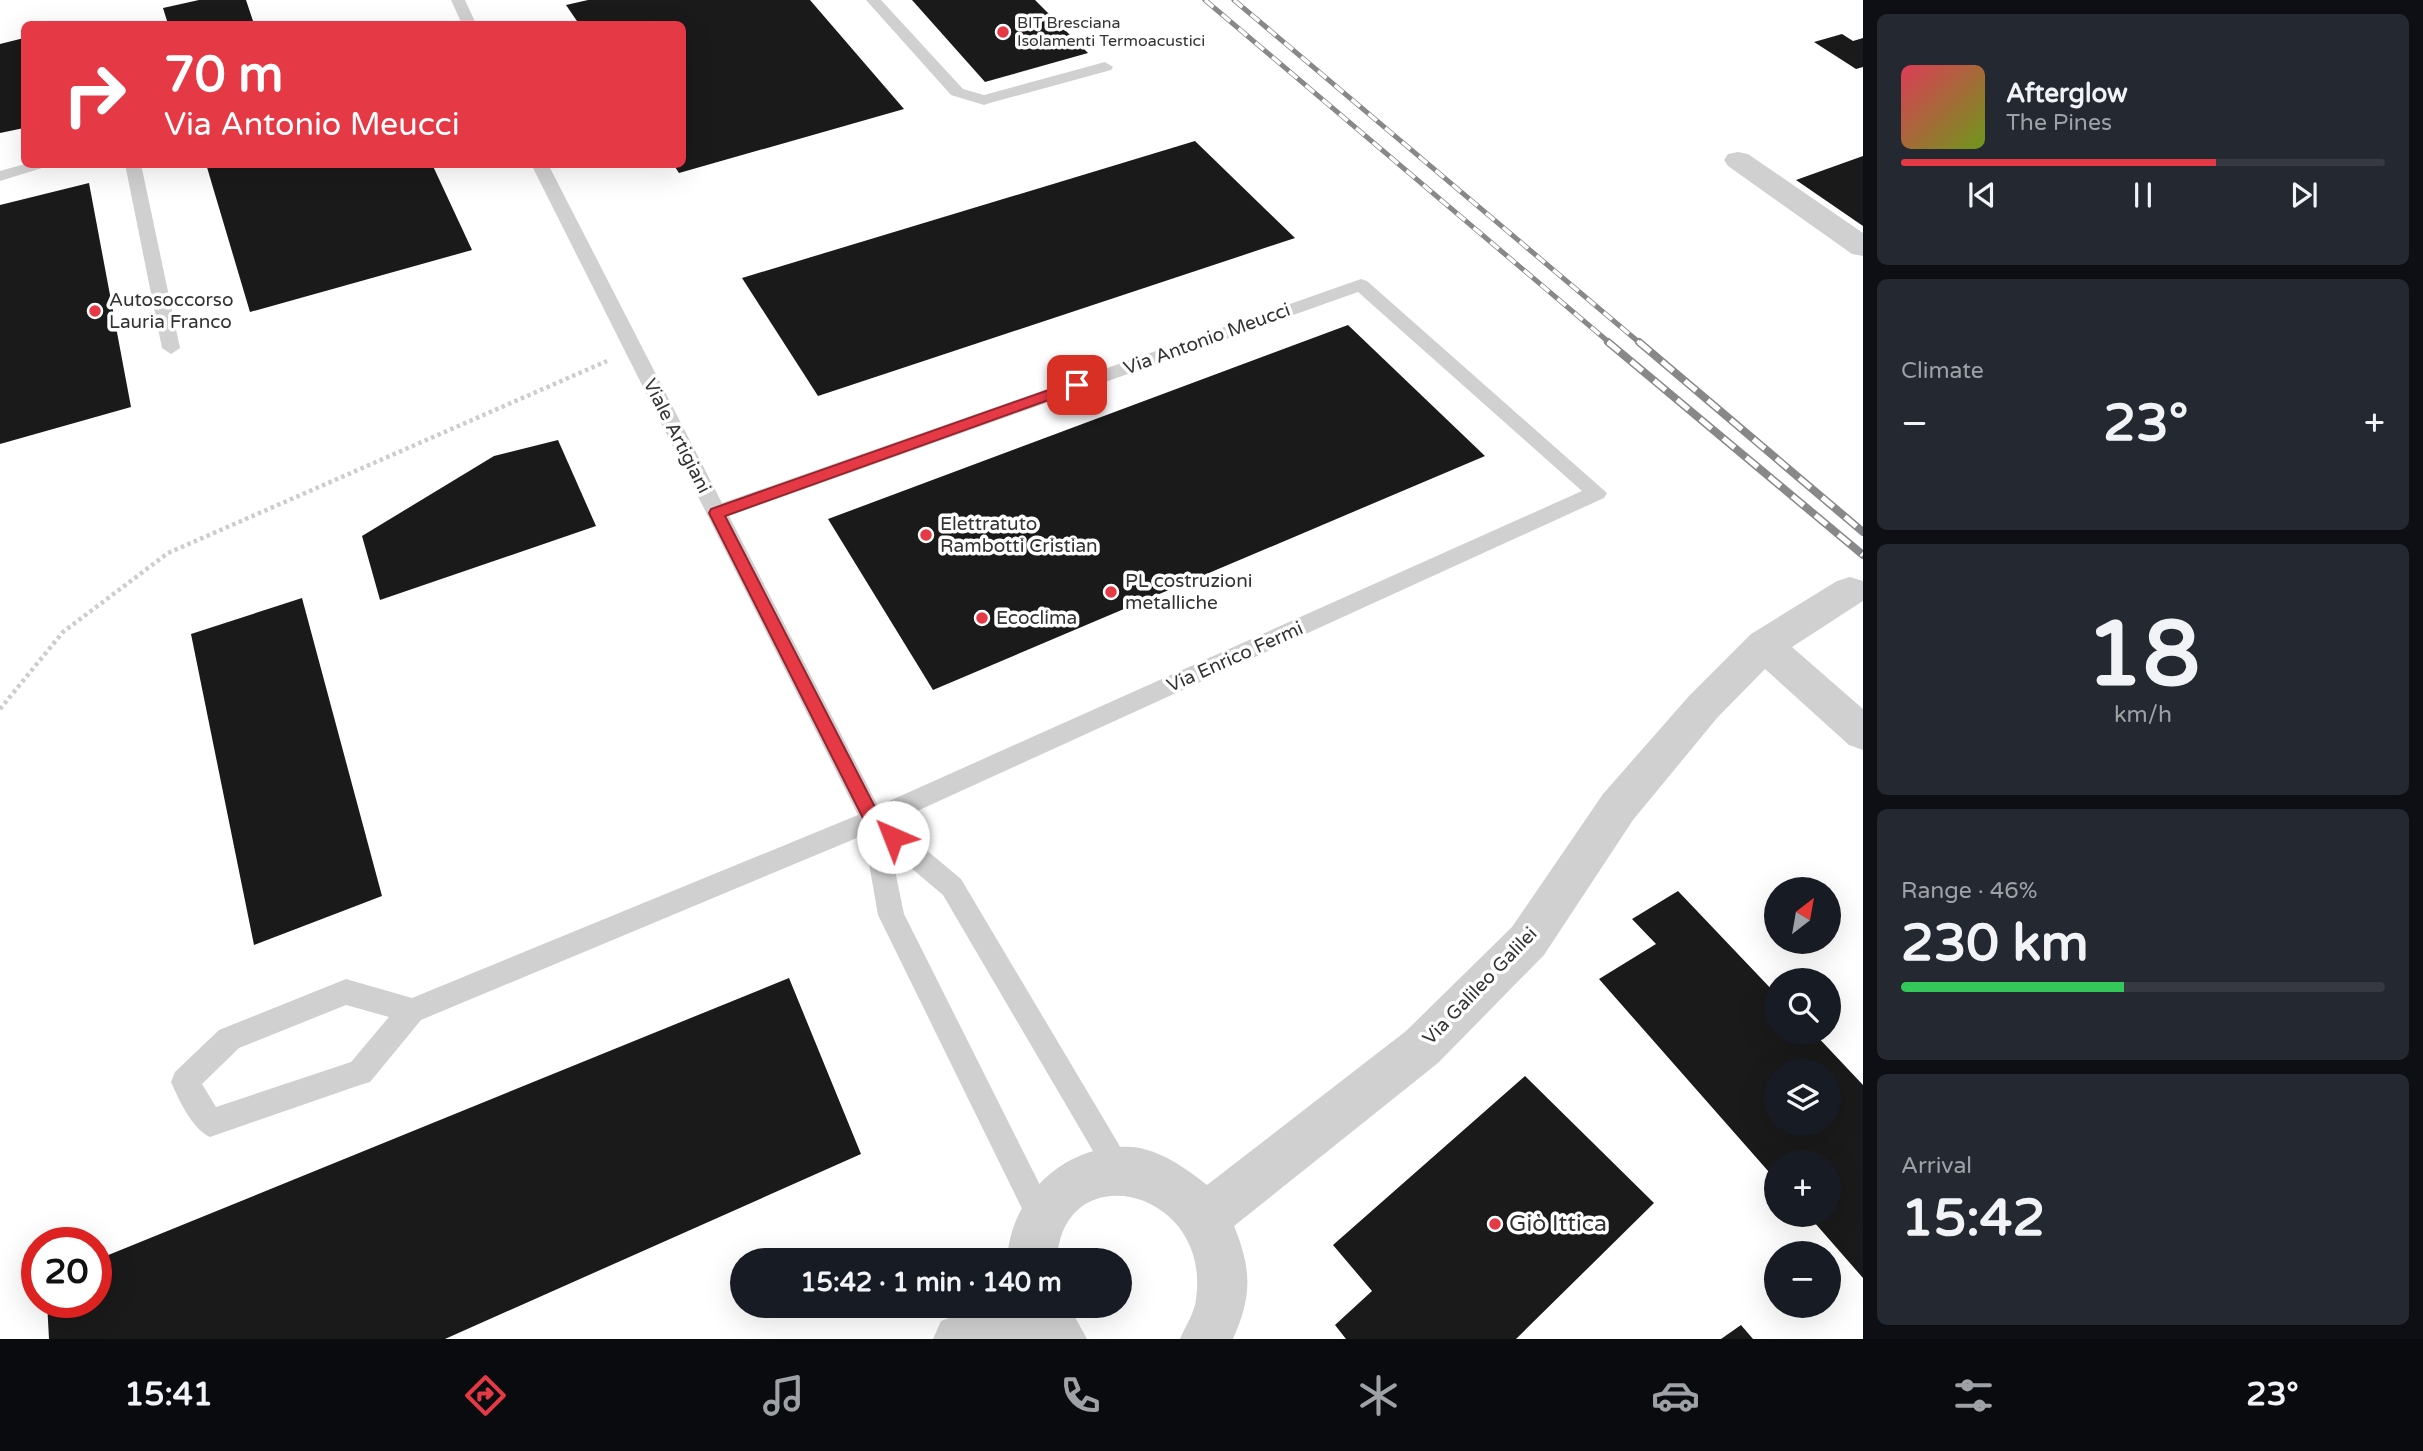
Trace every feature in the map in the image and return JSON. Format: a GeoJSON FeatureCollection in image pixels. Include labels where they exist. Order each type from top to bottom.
{"type":"FeatureCollection","features":[{"type":"Feature","properties":{"kind":"street"},"geometry":{"type":"LineString","coordinates":[[1738,160],[1863,247]]}},
{"type":"Feature","properties":{"kind":"street","name":"Via Galileo Galilei"},"geometry":{"type":"LineString","coordinates":[[1205,1218],[1422,1047],[1528,941],[1618,807],[1703,707],[1764,645],[1850,591]]}},
{"type":"Feature","properties":{"kind":"street"},"geometry":{"type":"LineString","coordinates":[[1764,645],[1863,733]]}},
{"type":"Feature","properties":{"kind":"street"},"geometry":{"type":"LineString","coordinates":[[1037,1239],[1055,1199],[1074,1183],[1096,1174],[1120,1170],[1152,1176],[1181,1192],[1205,1218],[1218,1244],[1224,1272],[1224,1300],[1215,1327],[1206,1339]]}},
{"type":"Feature","properties":{"kind":"street"},"geometry":{"type":"LineString","coordinates":[[959,1339],[1048,1325]]}},
{"type":"Feature","properties":{"kind":"lane"},"geometry":{"type":"LineString","coordinates":[[458,0],[468,21]]}},
{"type":"Feature","properties":{"kind":"lane"},"geometry":{"type":"LineString","coordinates":[[873,0],[957,92],[984,100],[1105,67]]}},
{"type":"Feature","properties":{"kind":"lane"},"geometry":{"type":"LineString","coordinates":[[0,176],[31,168]]}},
{"type":"Feature","properties":{"kind":"lane"},"geometry":{"type":"LineString","coordinates":[[135,168],[171,348]]}},
{"type":"Feature","properties":{"kind":"lane","name":"Viale Artigiani"},"geometry":{"type":"LineString","coordinates":[[541,168],[873,820]]}},
{"type":"Feature","properties":{"kind":"lane","name":"Via Antonio Meucci"},"geometry":{"type":"LineString","coordinates":[[716,513],[1361,285],[1597,493]]}},
{"type":"Feature","properties":{"kind":"lane","name":"Via Enrico Fermi"},"geometry":{"type":"LineString","coordinates":[[411,1011],[873,820],[1597,493]]}},
{"type":"Feature","properties":{"kind":"lane"},"geometry":{"type":"LineString","coordinates":[[873,820],[952,887],[1120,1170]]}},
{"type":"Feature","properties":{"kind":"lane"},"geometry":{"type":"LineString","coordinates":[[873,820],[891,915],[1037,1239]]}},
{"type":"Feature","properties":{"kind":"lane"},"geometry":{"type":"LineString","coordinates":[[346,992],[411,1011],[360,1072],[211,1123],[185,1082],[229,1039],[346,992]]}},
{"type":"Feature","properties":{"kind":"path"},"geometry":{"type":"LineString","coordinates":[[0,709],[63,632],[109,594],[168,553],[633,350]]}},
{"type":"Feature","properties":{"kind":"building"},"geometry":{"type":"Polygon","coordinates":[[[199,0],[246,0],[253,21],[167,21],[163,8],[199,0]]]}},
{"type":"Feature","properties":{"kind":"building"},"geometry":{"type":"Polygon","coordinates":[[[588,0],[810,0],[904,109],[679,173],[676,168],[686,168],[686,21],[577,21],[566,5],[588,0]]]}},
{"type":"Feature","properties":{"kind":"building","name":"BIT Bresciana Isolamenti Termoacustici"},"geometry":{"type":"Polygon","coordinates":[[[912,0],[1035,0],[1088,53],[985,82],[912,0]]]}},
{"type":"Feature","properties":{"kind":"building"},"geometry":{"type":"Polygon","coordinates":[[[1842,34],[1853,41],[1863,38],[1863,67],[1856,69],[1814,42],[1842,34]]]}},
{"type":"Feature","properties":{"kind":"building"},"geometry":{"type":"Polygon","coordinates":[[[21,39],[21,129],[0,133],[0,44],[21,39]]]}},
{"type":"Feature","properties":{"kind":"building"},"geometry":{"type":"Polygon","coordinates":[[[1195,141],[1295,238],[818,396],[742,278],[1195,141]]]}},
{"type":"Feature","properties":{"kind":"building"},"geometry":{"type":"Polygon","coordinates":[[[1863,156],[1863,226],[1796,180],[1863,156]]]}},
{"type":"Feature","properties":{"kind":"building"},"geometry":{"type":"Polygon","coordinates":[[[207,168],[434,168],[472,250],[250,312],[207,168]]]}},
{"type":"Feature","properties":{"kind":"building"},"geometry":{"type":"Polygon","coordinates":[[[89,183],[131,407],[0,444],[0,205],[89,183]]]}},
{"type":"Feature","properties":{"kind":"building"},"geometry":{"type":"Polygon","coordinates":[[[1348,325],[1485,456],[933,690],[828,519],[1348,325]]]}},
{"type":"Feature","properties":{"kind":"building"},"geometry":{"type":"Polygon","coordinates":[[[558,440],[596,526],[380,600],[362,536],[494,456],[558,440]]]}},
{"type":"Feature","properties":{"kind":"building"},"geometry":{"type":"Polygon","coordinates":[[[302,598],[382,896],[254,945],[191,634],[302,598]]]}},
{"type":"Feature","properties":{"kind":"building"},"geometry":{"type":"Polygon","coordinates":[[[1678,891],[1764,981],[1764,1045],[1825,1045],[1838,1059],[1764,1059],[1764,1136],[1841,1136],[1841,1062],[1863,1085],[1863,1278],[1841,1253],[1841,1241],[1831,1241],[1818,1227],[1841,1227],[1841,1150],[1764,1150],[1764,1166],[1599,979],[1656,944],[1632,919],[1678,891]]]}},
{"type":"Feature","properties":{"kind":"building"},"geometry":{"type":"Polygon","coordinates":[[[789,978],[861,1154],[445,1339],[49,1339],[48,1318],[112,1318],[112,1253],[789,978]]]}},
{"type":"Feature","properties":{"kind":"building","name":"Giò Ittica"},"geometry":{"type":"Polygon","coordinates":[[[1525,1076],[1654,1203],[1516,1339],[1346,1339],[1335,1325],[1372,1291],[1333,1245],[1525,1076]]]}},
{"type":"Feature","properties":{"kind":"building"},"geometry":{"type":"Polygon","coordinates":[[[1741,1325],[1753,1339],[1721,1339],[1741,1325]]]}},
{"type":"Feature","properties":{"kind":"railway"},"geometry":{"type":"LineString","coordinates":[[1205,0],[1611,344]]}},
{"type":"Feature","properties":{"kind":"railway"},"geometry":{"type":"LineString","coordinates":[[1234,0],[1641,344]]}},
{"type":"Feature","properties":{"kind":"railway"},"geometry":{"type":"LineString","coordinates":[[1608,342],[1863,555]]}},
{"type":"Feature","properties":{"kind":"railway"},"geometry":{"type":"LineString","coordinates":[[1639,342],[1863,532]]}},
{"type":"Feature","properties":{"kind":"place","name":"BIT Bresciana Isolamenti Termoacustici"},"geometry":{"type":"Point","coordinates":[1003,32]}},
{"type":"Feature","properties":{"kind":"place","name":"Autosoccorso Lauria Franco"},"geometry":{"type":"Point","coordinates":[95,311]}},
{"type":"Feature","properties":{"kind":"place","name":"Elettratuto Rambotti Cristian"},"geometry":{"type":"Point","coordinates":[926,535]}},
{"type":"Feature","properties":{"kind":"place","name":"PL costruzioni metalliche"},"geometry":{"type":"Point","coordinates":[1111,592]}},
{"type":"Feature","properties":{"kind":"place","name":"Ecoclima"},"geometry":{"type":"Point","coordinates":[982,618]}},
{"type":"Feature","properties":{"kind":"place","name":"Giò Ittica"},"geometry":{"type":"Point","coordinates":[1495,1224]}},
{"type":"Feature","properties":{"kind":"route"},"geometry":{"type":"LineString","coordinates":[[893,837],[873,820],[716,513],[1077,385]]}}]}
